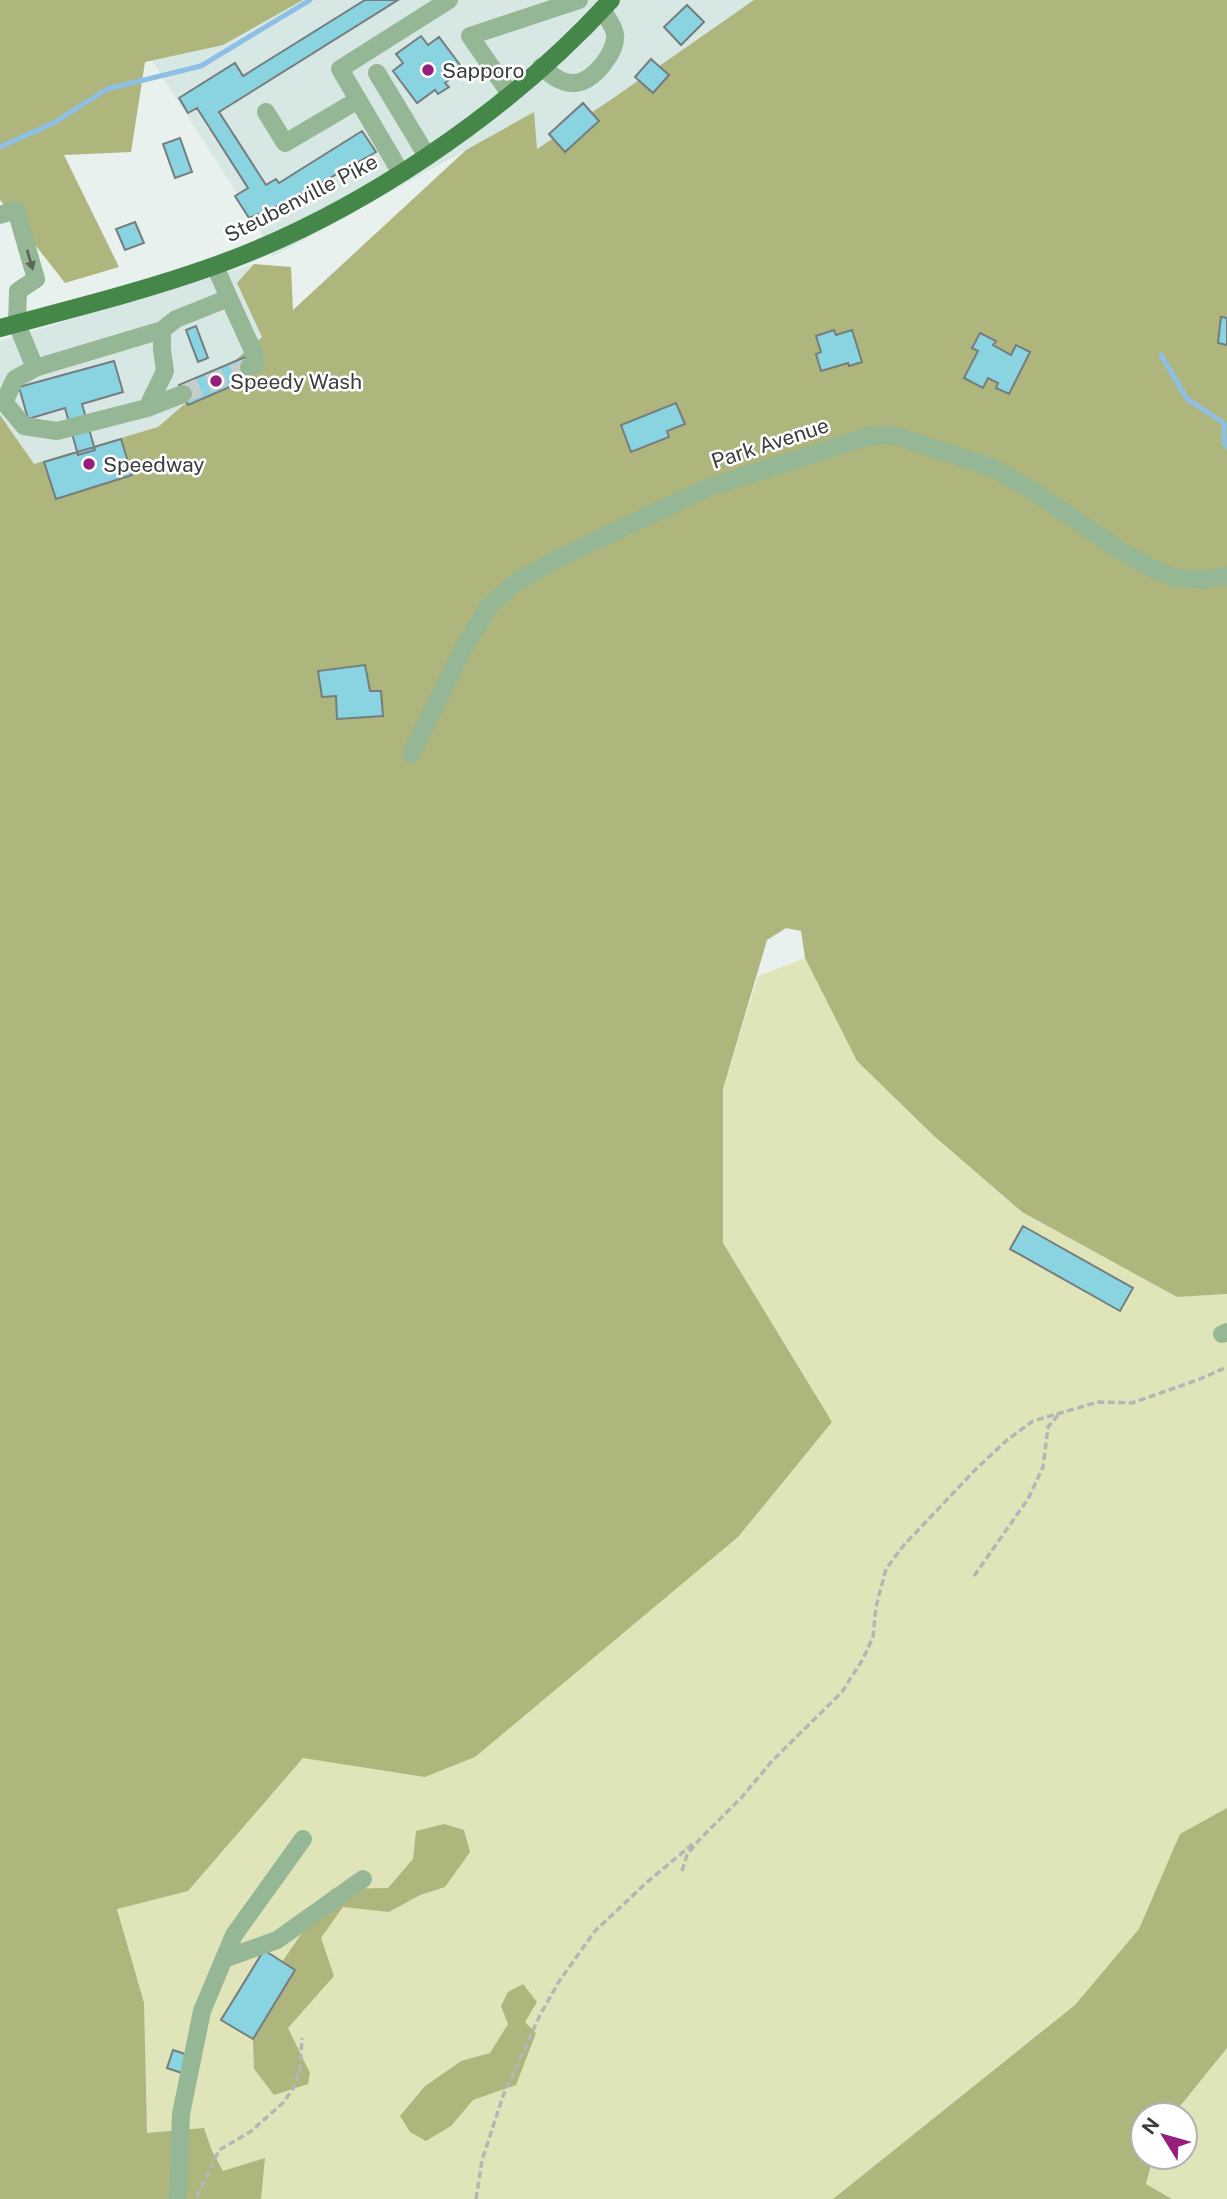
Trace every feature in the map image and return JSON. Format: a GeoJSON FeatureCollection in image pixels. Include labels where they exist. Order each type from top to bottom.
{"type":"FeatureCollection","features":[{"type":"Feature","properties":{"kind":"main road","name":"Steubenville Pike"},"geometry":{"type":"LineString","coordinates":[[8,326],[215,265],[325,216],[401,173],[477,120],[541,67],[607,5]]}},
{"type":"Feature","properties":{"kind":"street"},"geometry":{"type":"LineString","coordinates":[[401,173],[340,69],[449,0]]}},
{"type":"Feature","properties":{"kind":"street"},"geometry":{"type":"LineString","coordinates":[[510,94],[470,36],[579,0]]}},
{"type":"Feature","properties":{"kind":"street"},"geometry":{"type":"LineString","coordinates":[[541,67],[561,81],[578,83],[606,61],[615,42],[615,31],[607,5]]}},
{"type":"Feature","properties":{"kind":"street"},"geometry":{"type":"LineString","coordinates":[[377,73],[427,156]]}},
{"type":"Feature","properties":{"kind":"street"},"geometry":{"type":"LineString","coordinates":[[266,112],[285,143],[358,100]]}},
{"type":"Feature","properties":{"kind":"street"},"geometry":{"type":"LineString","coordinates":[[0,215],[16,210],[36,279],[18,291],[0,297]]}},
{"type":"Feature","properties":{"kind":"street"},"geometry":{"type":"LineString","coordinates":[[215,265],[254,353],[255,363],[249,367]]}},
{"type":"Feature","properties":{"kind":"street"},"geometry":{"type":"LineString","coordinates":[[18,291],[8,326],[35,368]]}},
{"type":"Feature","properties":{"kind":"street"},"geometry":{"type":"LineString","coordinates":[[183,394],[147,408],[57,431],[24,426],[4,402],[15,379],[35,368],[162,330],[176,319],[229,298]]}},
{"type":"Feature","properties":{"kind":"street"},"geometry":{"type":"LineString","coordinates":[[147,408],[165,371],[162,330]]}},
{"type":"Feature","properties":{"kind":"street","name":"Park Avenue"},"geometry":{"type":"LineString","coordinates":[[411,754],[463,649],[489,606],[515,583],[555,560],[709,487],[870,436],[893,435],[995,468],[1153,569],[1174,577],[1202,580],[1227,576]]}},
{"type":"Feature","properties":{"kind":"street"},"geometry":{"type":"LineString","coordinates":[[178,2199],[181,2114],[202,2011],[234,1935],[303,1839]]}},
{"type":"Feature","properties":{"kind":"street"},"geometry":{"type":"LineString","coordinates":[[224,1959],[278,1940],[363,1879]]}},
{"type":"Feature","properties":{"kind":"path"},"geometry":{"type":"LineString","coordinates":[[682,1871],[687,1855],[705,1834],[842,1692],[873,1637],[876,1607],[886,1569],[904,1545],[1006,1441],[1033,1421],[1098,1402],[1132,1403],[1227,1367]]}},
{"type":"Feature","properties":{"kind":"path"},"geometry":{"type":"LineString","coordinates":[[974,1576],[1028,1499],[1043,1467],[1048,1427],[1059,1414]]}},
{"type":"Feature","properties":{"kind":"path"},"geometry":{"type":"LineString","coordinates":[[476,2199],[482,2160],[503,2096],[540,2015],[560,1980],[595,1931],[645,1884],[705,1834]]}},
{"type":"Feature","properties":{"kind":"path"},"geometry":{"type":"LineString","coordinates":[[196,2199],[219,2150],[250,2133],[283,2102],[294,2087],[300,2067],[302,2038]]}},
{"type":"Feature","properties":{"kind":"shaded area"},"geometry":{"type":"Polygon","coordinates":[[[254,0],[796,0],[535,211],[466,150],[273,257],[258,226],[142,45],[254,0]]]}},
{"type":"Feature","properties":{"kind":"shaded area"},"geometry":{"type":"Polygon","coordinates":[[[254,264],[237,283],[279,370],[39,516],[0,458],[0,341],[254,264]]]}},
{"type":"Feature","properties":{"kind":"green space"},"geometry":{"type":"Polygon","coordinates":[[[0,0],[303,0],[223,45],[145,62],[131,152],[64,155],[119,267],[65,283],[0,200],[0,0]]]}},
{"type":"Feature","properties":{"kind":"green space"},"geometry":{"type":"Polygon","coordinates":[[[754,0],[1227,0],[1227,1294],[1177,1297],[1022,1212],[934,1136],[857,1061],[805,958],[801,931],[786,928],[767,940],[723,1089],[723,1243],[832,1422],[738,1537],[475,1757],[425,1777],[303,1758],[188,1891],[117,1909],[144,2003],[147,2133],[204,2128],[223,2171],[265,2158],[261,2199],[0,2199],[0,415],[34,464],[158,427],[262,337],[237,283],[254,264],[291,267],[293,310],[466,150],[534,112],[537,149],[754,0]]]}},
{"type":"Feature","properties":{"kind":"green space"},"geometry":{"type":"Polygon","coordinates":[[[805,958],[857,1061],[934,1136],[1022,1212],[1177,1297],[1227,1294],[1227,1891],[930,2199],[134,2199],[128,1947],[117,1908],[335,1667],[832,1423],[723,1244],[723,1089],[758,976],[805,958]]]}},
{"type":"Feature","properties":{"kind":"green space"},"geometry":{"type":"Polygon","coordinates":[[[1227,1808],[1227,2048],[1184,2101],[1129,2101],[1129,2171],[1149,2171],[1146,2184],[1172,2199],[833,2199],[1075,2005],[1139,1929],[1180,1834],[1227,1808]]]}},
{"type":"Feature","properties":{"kind":"green space"},"geometry":{"type":"Polygon","coordinates":[[[444,1824],[464,1830],[470,1852],[445,1887],[420,1895],[389,1912],[343,1907],[321,1938],[334,1976],[288,2028],[310,2073],[308,2084],[274,2095],[254,2069],[253,2039],[282,1962],[332,1889],[388,1888],[413,1859],[416,1831],[444,1824]]]}},
{"type":"Feature","properties":{"kind":"green space"},"geometry":{"type":"Polygon","coordinates":[[[523,1984],[537,2002],[525,2022],[536,2033],[516,2085],[473,2100],[451,2126],[426,2141],[410,2132],[400,2116],[424,2087],[461,2061],[490,2053],[508,2024],[501,2006],[508,1992],[523,1984]]]}},
{"type":"Feature","properties":{"kind":"green space"},"geometry":{"type":"Polygon","coordinates":[[[1227,2048],[1227,2199],[1172,2199],[1146,2184],[1149,2171],[1199,2171],[1199,2101],[1184,2101],[1227,2048]]]}},
{"type":"Feature","properties":{"kind":"building"},"geometry":{"type":"Polygon","coordinates":[[[365,0],[398,0],[219,112],[266,185],[276,179],[279,183],[362,131],[376,152],[287,202],[249,218],[235,196],[248,188],[197,108],[188,113],[179,98],[235,63],[243,76],[365,0]]]}},
{"type":"Feature","properties":{"kind":"building"},"geometry":{"type":"Polygon","coordinates":[[[687,5],[704,22],[681,45],[664,27],[687,5]]]}},
{"type":"Feature","properties":{"kind":"building","name":"Sapporo"},"geometry":{"type":"Polygon","coordinates":[[[421,36],[428,45],[439,37],[463,69],[445,83],[449,87],[438,94],[435,90],[417,103],[393,71],[403,63],[396,54],[421,36]]]}},
{"type":"Feature","properties":{"kind":"building"},"geometry":{"type":"Polygon","coordinates":[[[651,59],[669,75],[653,93],[635,77],[651,59]]]}},
{"type":"Feature","properties":{"kind":"building"},"geometry":{"type":"Polygon","coordinates":[[[583,103],[599,121],[565,152],[549,134],[583,103]]]}},
{"type":"Feature","properties":{"kind":"building"},"geometry":{"type":"Polygon","coordinates":[[[180,138],[192,172],[175,178],[163,144],[180,138]]]}},
{"type":"Feature","properties":{"kind":"building"},"geometry":{"type":"Polygon","coordinates":[[[135,222],[144,243],[125,250],[116,229],[135,222]]]}},
{"type":"Feature","properties":{"kind":"building"},"geometry":{"type":"Polygon","coordinates":[[[1221,317],[1227,318],[1227,345],[1218,343],[1221,317]]]}},
{"type":"Feature","properties":{"kind":"building"},"geometry":{"type":"Polygon","coordinates":[[[196,326],[208,358],[198,362],[186,330],[196,326]]]}},
{"type":"Feature","properties":{"kind":"building"},"geometry":{"type":"Polygon","coordinates":[[[834,330],[836,335],[852,330],[862,362],[821,371],[816,354],[821,352],[816,336],[834,330]]]}},
{"type":"Feature","properties":{"kind":"building"},"geometry":{"type":"Polygon","coordinates":[[[980,333],[996,341],[993,345],[1011,355],[1016,345],[1030,352],[1009,394],[996,388],[998,383],[988,378],[983,388],[964,378],[978,351],[972,348],[980,333]]]}},
{"type":"Feature","properties":{"kind":"building","name":"Speedy Wash"},"geometry":{"type":"Polygon","coordinates":[[[245,357],[253,377],[188,405],[179,385],[245,357]]]}},
{"type":"Feature","properties":{"kind":"building"},"geometry":{"type":"Polygon","coordinates":[[[114,361],[123,392],[82,404],[95,450],[78,455],[65,408],[28,419],[19,387],[114,361]]]}},
{"type":"Feature","properties":{"kind":"building"},"geometry":{"type":"Polygon","coordinates":[[[676,403],[685,424],[667,431],[669,437],[631,452],[621,425],[676,403]]]}},
{"type":"Feature","properties":{"kind":"building"},"geometry":{"type":"Polygon","coordinates":[[[121,439],[132,475],[56,499],[44,462],[121,439]]]}},
{"type":"Feature","properties":{"kind":"building"},"geometry":{"type":"Polygon","coordinates":[[[365,665],[370,691],[381,691],[383,716],[337,719],[336,696],[322,697],[318,671],[365,665]]]}},
{"type":"Feature","properties":{"kind":"building"},"geometry":{"type":"Polygon","coordinates":[[[1023,1226],[1133,1288],[1120,1311],[1010,1249],[1023,1226]]]}},
{"type":"Feature","properties":{"kind":"building"},"geometry":{"type":"Polygon","coordinates":[[[264,1950],[295,1970],[253,2039],[221,2020],[264,1950]]]}},
{"type":"Feature","properties":{"kind":"building"},"geometry":{"type":"Polygon","coordinates":[[[173,2050],[191,2056],[185,2074],[167,2068],[173,2050]]]}},
{"type":"Feature","properties":{"kind":"waterway"},"geometry":{"type":"LineString","coordinates":[[0,147],[54,123],[107,89],[201,66],[310,0]]}},
{"type":"Feature","properties":{"kind":"waterway"},"geometry":{"type":"LineString","coordinates":[[1161,355],[1187,399],[1224,423],[1224,443],[1227,447]]}},
{"type":"Feature","properties":{"kind":"tunnel"},"geometry":{"type":"LineString","coordinates":[[183,394],[249,367]]}},
{"type":"Feature","properties":{"kind":"place","name":"Sapporo"},"geometry":{"type":"Point","coordinates":[428,70]}},
{"type":"Feature","properties":{"kind":"place","name":"Speedy Wash"},"geometry":{"type":"Point","coordinates":[216,381]}},
{"type":"Feature","properties":{"kind":"place","name":"Speedway"},"geometry":{"type":"Point","coordinates":[89,464]}}]}
